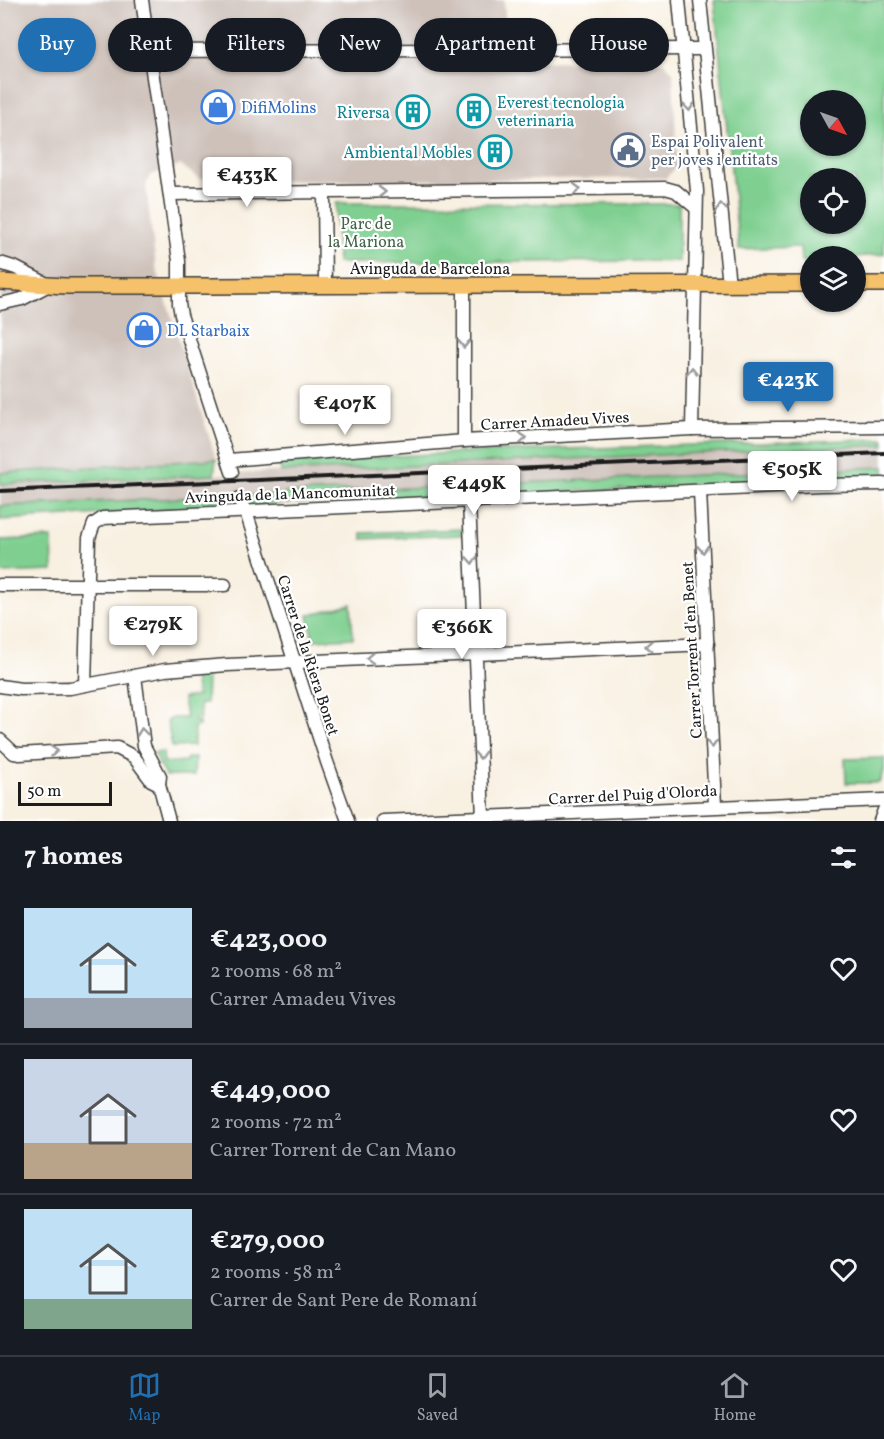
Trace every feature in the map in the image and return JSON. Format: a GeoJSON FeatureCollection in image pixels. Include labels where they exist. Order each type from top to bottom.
{"type":"FeatureCollection","features":[{"type":"Feature","properties":{"kind":"main road","name":"Avinguda de Barcelona"},"geometry":{"type":"LineString","coordinates":[[0,282],[49,285],[178,286],[800,285]]}},
{"type":"Feature","properties":{"kind":"main road"},"geometry":{"type":"LineString","coordinates":[[866,284],[884,284]]}},
{"type":"Feature","properties":{"kind":"street"},"geometry":{"type":"LineString","coordinates":[[142,0],[145,18]]}},
{"type":"Feature","properties":{"kind":"street"},"geometry":{"type":"LineString","coordinates":[[679,0],[697,191],[693,286],[692,429]]}},
{"type":"Feature","properties":{"kind":"street"},"geometry":{"type":"LineString","coordinates":[[699,0],[729,285]]}},
{"type":"Feature","properties":{"kind":"street"},"geometry":{"type":"LineString","coordinates":[[193,51],[704,49]]}},
{"type":"Feature","properties":{"kind":"street"},"geometry":{"type":"LineString","coordinates":[[153,72],[179,261],[178,286]]}},
{"type":"Feature","properties":{"kind":"street"},"geometry":{"type":"LineString","coordinates":[[170,194],[665,188],[676,191],[696,208]]}},
{"type":"Feature","properties":{"kind":"street"},"geometry":{"type":"LineString","coordinates":[[324,193],[325,286]]}},
{"type":"Feature","properties":{"kind":"street","name":"Avinguda de Barcelona"},"geometry":{"type":"LineString","coordinates":[[0,263],[16,268],[49,285]]}},
{"type":"Feature","properties":{"kind":"street","name":"Avinguda de Barcelona"},"geometry":{"type":"LineString","coordinates":[[0,304],[22,299],[49,285]]}},
{"type":"Feature","properties":{"kind":"street","name":"Carrer Amadeu Vives"},"geometry":{"type":"LineString","coordinates":[[178,286],[181,315],[230,466],[464,441],[692,429],[884,427]]}},
{"type":"Feature","properties":{"kind":"street"},"geometry":{"type":"LineString","coordinates":[[464,286],[464,441]]}},
{"type":"Feature","properties":{"kind":"street","name":"Avinguda de la Mancomunitat"},"geometry":{"type":"LineString","coordinates":[[88,584],[89,538],[94,524],[103,518],[884,484]]}},
{"type":"Feature","properties":{"kind":"street","name":"Carrer Torrent d'en Benet"},"geometry":{"type":"LineString","coordinates":[[700,491],[715,807]]}},
{"type":"Feature","properties":{"kind":"street","name":"Carrer de la Riera Bonet"},"geometry":{"type":"LineString","coordinates":[[239,499],[246,512],[348,821]]}},
{"type":"Feature","properties":{"kind":"street"},"geometry":{"type":"LineString","coordinates":[[469,502],[483,817]]}},
{"type":"Feature","properties":{"kind":"street"},"geometry":{"type":"LineString","coordinates":[[85,685],[88,584]]}},
{"type":"Feature","properties":{"kind":"street"},"geometry":{"type":"LineString","coordinates":[[0,585],[225,585]]}},
{"type":"Feature","properties":{"kind":"street"},"geometry":{"type":"LineString","coordinates":[[0,686],[21,689],[70,688],[165,670],[227,664],[708,644]]}},
{"type":"Feature","properties":{"kind":"street"},"geometry":{"type":"LineString","coordinates":[[135,676],[144,747],[160,776],[159,784],[169,821]]}},
{"type":"Feature","properties":{"kind":"street"},"geometry":{"type":"LineString","coordinates":[[0,740],[14,753],[20,754],[117,748],[134,757],[151,780],[159,784]]}},
{"type":"Feature","properties":{"kind":"street","name":"Carrer del Puig d'Olorda"},"geometry":{"type":"LineString","coordinates":[[383,821],[884,800]]}},
{"type":"Feature","properties":{"kind":"street"},"geometry":{"type":"LineString","coordinates":[[880,821],[884,810]]}},
{"type":"Feature","properties":{"kind":"shaded area"},"geometry":{"type":"Polygon","coordinates":[[[0,0],[504,0],[505,18],[414,18],[414,72],[557,72],[557,61],[569,61],[569,72],[669,72],[669,68],[673,72],[677,166],[666,178],[321,181],[199,179],[181,165],[150,175],[146,186],[156,267],[216,459],[0,473],[0,0]]]}},
{"type":"Feature","properties":{"kind":"shaded area"},"geometry":{"type":"Polygon","coordinates":[[[884,445],[884,467],[0,506],[0,484],[884,445]]]}},
{"type":"Feature","properties":{"kind":"green space"},"geometry":{"type":"Polygon","coordinates":[[[714,0],[884,0],[884,254],[866,256],[866,246],[739,249],[714,0]]]}},
{"type":"Feature","properties":{"kind":"green space","name":"Parc de la Mariona"},"geometry":{"type":"Polygon","coordinates":[[[336,203],[679,204],[679,261],[337,263],[336,203]]]}},
{"type":"Feature","properties":{"kind":"green space"},"geometry":{"type":"Polygon","coordinates":[[[884,439],[884,445],[281,472],[280,462],[471,452],[884,439]]]}},
{"type":"Feature","properties":{"kind":"green space"},"geometry":{"type":"Polygon","coordinates":[[[216,459],[214,475],[0,484],[0,473],[216,459]]]}},
{"type":"Feature","properties":{"kind":"green space"},"geometry":{"type":"Polygon","coordinates":[[[884,467],[884,478],[256,505],[0,520],[0,506],[884,467]]]}},
{"type":"Feature","properties":{"kind":"green space"},"geometry":{"type":"Polygon","coordinates":[[[463,529],[463,535],[362,539],[362,533],[463,529]]]}},
{"type":"Feature","properties":{"kind":"green space"},"geometry":{"type":"Polygon","coordinates":[[[52,538],[53,571],[0,573],[0,540],[52,538]]]}},
{"type":"Feature","properties":{"kind":"green space"},"geometry":{"type":"Polygon","coordinates":[[[351,604],[353,638],[313,640],[308,615],[351,604]]]}},
{"type":"Feature","properties":{"kind":"green space"},"geometry":{"type":"Polygon","coordinates":[[[207,675],[206,704],[200,704],[200,718],[194,718],[194,721],[199,721],[199,726],[194,727],[194,746],[172,747],[167,720],[186,718],[183,698],[197,696],[194,677],[207,675]]]}},
{"type":"Feature","properties":{"kind":"green space"},"geometry":{"type":"Polygon","coordinates":[[[163,752],[164,763],[195,758],[194,776],[165,776],[154,753],[163,752]]]}},
{"type":"Feature","properties":{"kind":"green space"},"geometry":{"type":"Polygon","coordinates":[[[884,758],[884,770],[879,783],[846,783],[845,759],[884,758]]]}},
{"type":"Feature","properties":{"kind":"tunnel"},"geometry":{"type":"LineString","coordinates":[[232,472],[239,499]]}},
{"type":"Feature","properties":{"kind":"railway"},"geometry":{"type":"LineString","coordinates":[[0,491],[884,453]]}},
{"type":"Feature","properties":{"kind":"place","name":"DifiMolins"},"geometry":{"type":"Point","coordinates":[218,107]}},
{"type":"Feature","properties":{"kind":"place","name":"Everest tecnologia veterinaria"},"geometry":{"type":"Point","coordinates":[474,111]}},
{"type":"Feature","properties":{"kind":"place","name":"Riversa"},"geometry":{"type":"Point","coordinates":[413,112]}},
{"type":"Feature","properties":{"kind":"place","name":"Espai Polivalent per joves i entitats"},"geometry":{"type":"Point","coordinates":[628,150]}},
{"type":"Feature","properties":{"kind":"place","name":"Ambiental Mobles"},"geometry":{"type":"Point","coordinates":[495,152]}},
{"type":"Feature","properties":{"kind":"place","name":"DL Starbaix"},"geometry":{"type":"Point","coordinates":[144,330]}}]}
